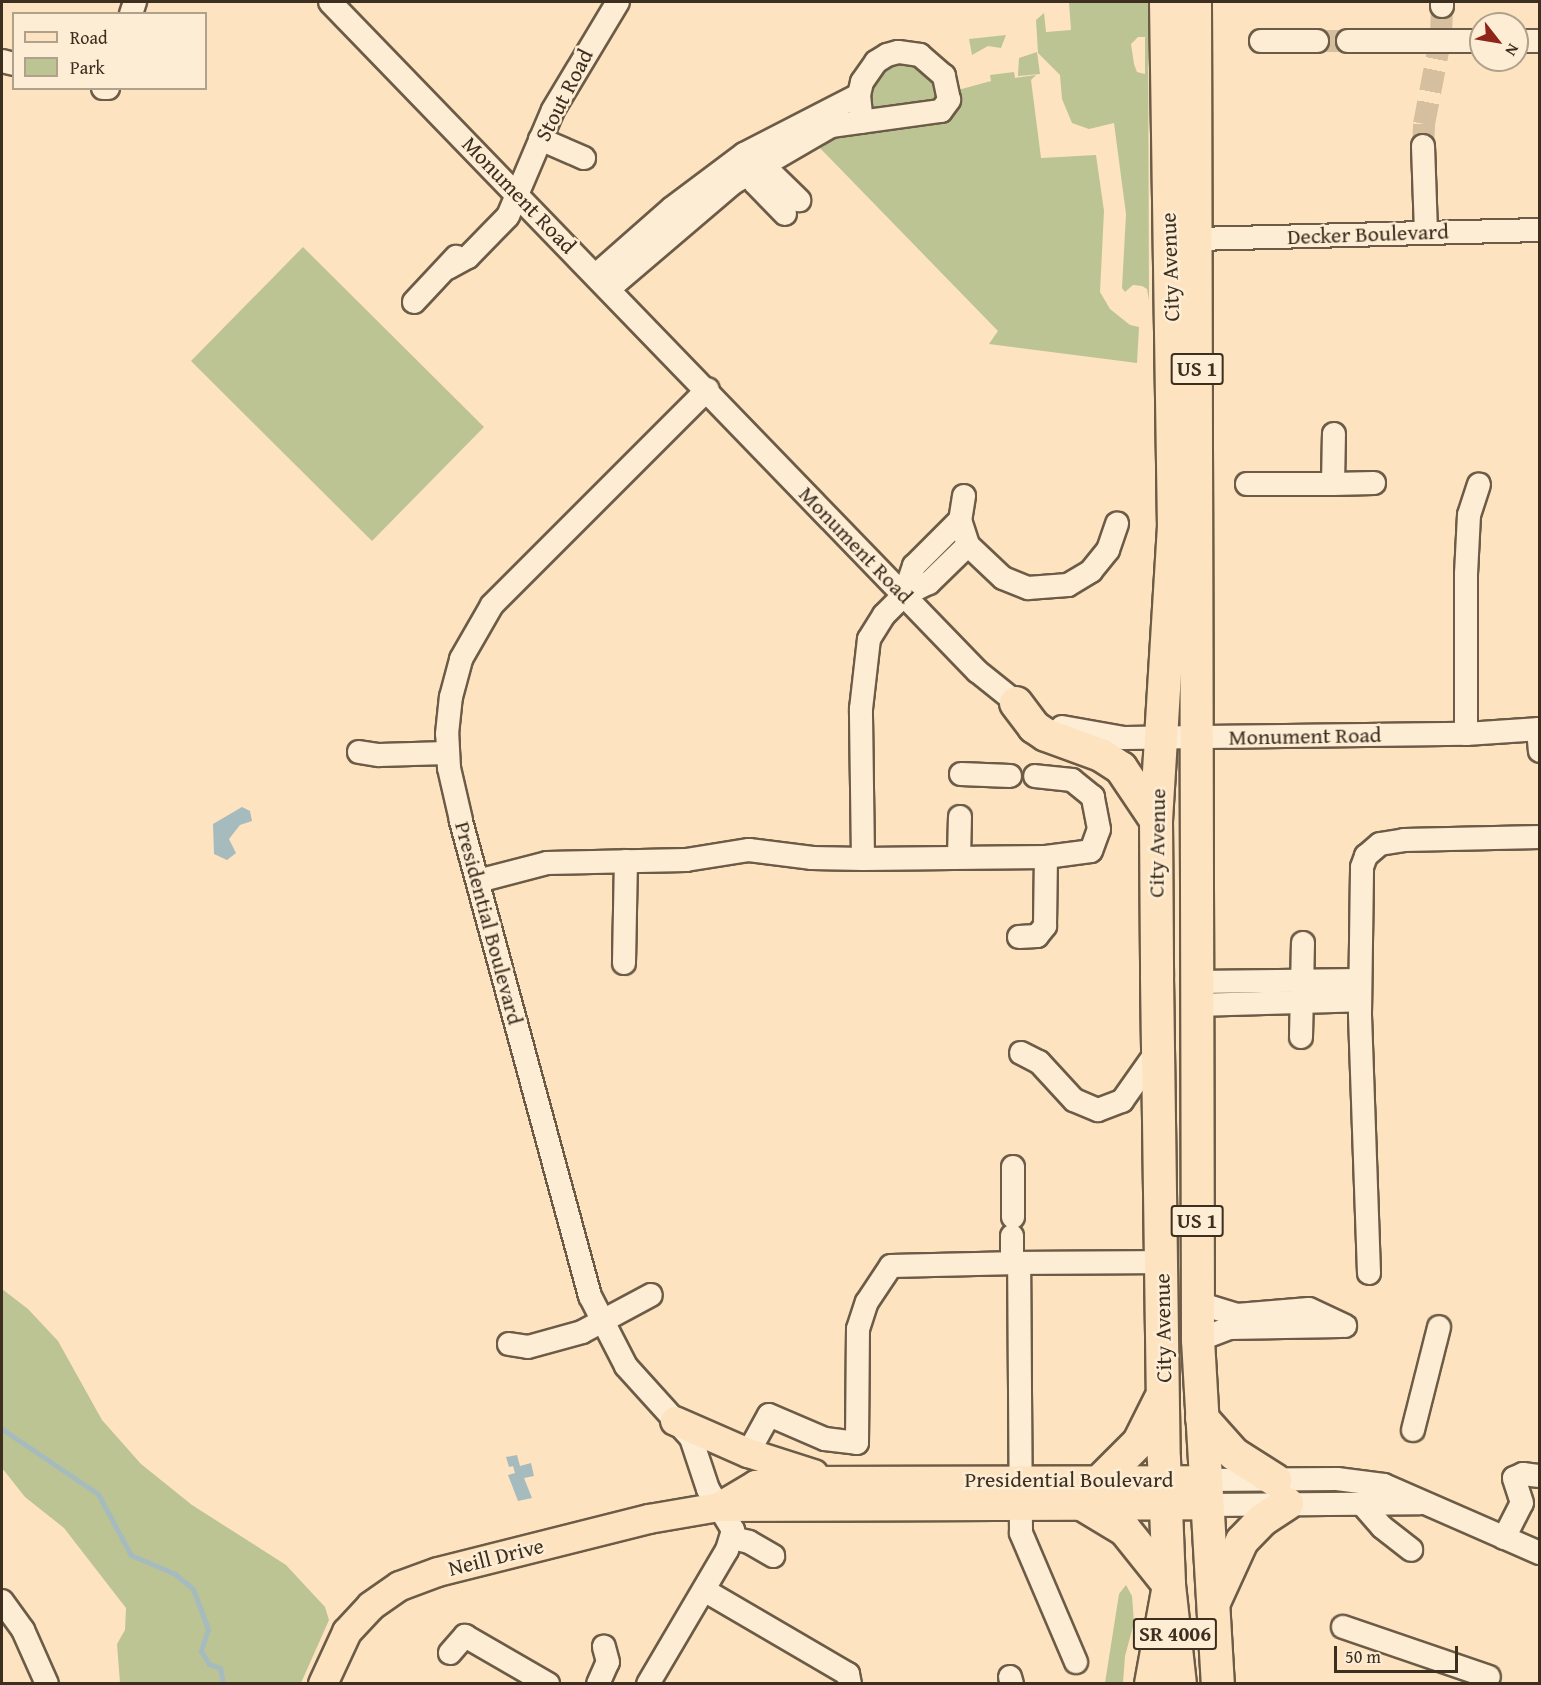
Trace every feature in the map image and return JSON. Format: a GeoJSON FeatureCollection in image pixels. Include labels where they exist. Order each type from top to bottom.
{"type":"FeatureCollection","features":[{"type":"Feature","properties":{"kind":"highway","name":"City Avenue"},"geometry":{"type":"LineString","coordinates":[[1166,2],[1174,526],[1156,820],[1165,1492],[1169,1585],[1179,1683]]}},
{"type":"Feature","properties":{"kind":"highway","name":"City Avenue"},"geometry":{"type":"LineString","coordinates":[[1195,2],[1198,1340],[1218,1683]]}},
{"type":"Feature","properties":{"kind":"highway"},"geometry":{"type":"LineString","coordinates":[[1016,703],[1034,727],[1121,768],[1156,820]]}},
{"type":"Feature","properties":{"kind":"highway"},"geometry":{"type":"LineString","coordinates":[[1102,1479],[1139,1442],[1163,1394]]}},
{"type":"Feature","properties":{"kind":"highway"},"geometry":{"type":"LineString","coordinates":[[1202,1418],[1234,1454],[1281,1492],[1262,1520],[1242,1541],[1213,1606]]}},
{"type":"Feature","properties":{"kind":"highway"},"geometry":{"type":"LineString","coordinates":[[1082,1504],[1125,1530],[1169,1585]]}},
{"type":"Feature","properties":{"kind":"highway","name":"US 1"},"geometry":{"type":"LineString","coordinates":[[1151,1683],[1169,1585]]}},
{"type":"Feature","properties":{"kind":"main road"},"geometry":{"type":"LineString","coordinates":[[675,1421],[748,1453],[806,1473],[848,1481]]}},
{"type":"Feature","properties":{"kind":"main road","name":"Presidential Boulevard"},"geometry":{"type":"LineString","coordinates":[[719,1507],[1018,1493],[1102,1479],[1165,1492]]}},
{"type":"Feature","properties":{"kind":"main road","name":"Presidential Boulevard"},"geometry":{"type":"LineString","coordinates":[[719,1507],[756,1485],[848,1481],[1018,1493],[1082,1504],[1165,1492],[1206,1493]]}},
{"type":"Feature","properties":{"kind":"main road","name":"Neill Drive"},"geometry":{"type":"LineString","coordinates":[[323,1683],[338,1646],[359,1617],[386,1594],[418,1578],[619,1526],[719,1507]]}},
{"type":"Feature","properties":{"kind":"street","name":"Monument Road"},"geometry":{"type":"LineString","coordinates":[[330,2],[708,389],[984,677],[1016,703],[1049,723],[1084,733],[1161,738],[1466,734],[1539,736]]}},
{"type":"Feature","properties":{"kind":"street","name":"Stout Road"},"geometry":{"type":"LineString","coordinates":[[414,302],[448,268],[468,257],[508,216],[540,139],[576,66],[618,2]]}},
{"type":"Feature","properties":{"kind":"street"},"geometry":{"type":"LineString","coordinates":[[1261,41],[1317,41]]}},
{"type":"Feature","properties":{"kind":"street"},"geometry":{"type":"LineString","coordinates":[[1348,41],[1469,41]]}},
{"type":"Feature","properties":{"kind":"street"},"geometry":{"type":"LineString","coordinates":[[603,281],[672,208],[749,161],[859,95],[876,62],[898,52],[930,61],[948,84],[949,100],[940,111],[831,126],[749,161]]}},
{"type":"Feature","properties":{"kind":"street"},"geometry":{"type":"LineString","coordinates":[[859,95],[862,122]]}},
{"type":"Feature","properties":{"kind":"street"},"geometry":{"type":"LineString","coordinates":[[540,139],[584,158]]}},
{"type":"Feature","properties":{"kind":"street"},"geometry":{"type":"LineString","coordinates":[[1423,146],[1426,232]]}},
{"type":"Feature","properties":{"kind":"street"},"geometry":{"type":"LineString","coordinates":[[749,161],[768,169],[792,207]]}},
{"type":"Feature","properties":{"kind":"street","name":"Decker Boulevard"},"geometry":{"type":"LineString","coordinates":[[1196,238],[1539,230]]}},
{"type":"Feature","properties":{"kind":"street","name":"Presidential Boulevard"},"geometry":{"type":"LineString","coordinates":[[708,389],[519,575],[484,616],[455,676],[447,753],[478,881],[573,1242],[601,1323],[635,1379],[696,1446],[708,1489],[719,1507]]}},
{"type":"Feature","properties":{"kind":"street"},"geometry":{"type":"LineString","coordinates":[[1333,484],[1334,434]]}},
{"type":"Feature","properties":{"kind":"street"},"geometry":{"type":"LineString","coordinates":[[1247,484],[1374,483]]}},
{"type":"Feature","properties":{"kind":"street"},"geometry":{"type":"LineString","coordinates":[[1466,734],[1466,574],[1469,515],[1479,484]]}},
{"type":"Feature","properties":{"kind":"street"},"geometry":{"type":"LineString","coordinates":[[964,496],[960,520],[968,545],[992,570],[1014,584],[1054,588],[1091,571],[1108,550],[1117,524]]}},
{"type":"Feature","properties":{"kind":"street"},"geometry":{"type":"LineString","coordinates":[[904,595],[914,566],[960,520]]}},
{"type":"Feature","properties":{"kind":"street"},"geometry":{"type":"LineString","coordinates":[[863,859],[865,652],[874,628],[904,595],[929,583],[968,545]]}},
{"type":"Feature","properties":{"kind":"street"},"geometry":{"type":"LineString","coordinates":[[359,752],[379,755],[447,753]]}},
{"type":"Feature","properties":{"kind":"street"},"geometry":{"type":"LineString","coordinates":[[961,774],[1010,776]]}},
{"type":"Feature","properties":{"kind":"street"},"geometry":{"type":"LineString","coordinates":[[478,881],[548,863],[686,860],[763,850],[812,858],[863,859],[1046,857],[1091,850],[1098,839],[1099,817],[1093,797],[1082,785],[1062,778],[1035,776]]}},
{"type":"Feature","properties":{"kind":"street"},"geometry":{"type":"LineString","coordinates":[[959,857],[960,817]]}},
{"type":"Feature","properties":{"kind":"street"},"geometry":{"type":"LineString","coordinates":[[1369,1274],[1360,990],[1362,867],[1366,856],[1380,844],[1404,840],[1539,837]]}},
{"type":"Feature","properties":{"kind":"street"},"geometry":{"type":"LineString","coordinates":[[1019,938],[1037,936],[1046,926],[1046,857]]}},
{"type":"Feature","properties":{"kind":"street"},"geometry":{"type":"LineString","coordinates":[[624,963],[626,861]]}},
{"type":"Feature","properties":{"kind":"street"},"geometry":{"type":"LineString","coordinates":[[1301,1037],[1303,943]]}},
{"type":"Feature","properties":{"kind":"street"},"geometry":{"type":"LineString","coordinates":[[1196,993],[1360,990]]}},
{"type":"Feature","properties":{"kind":"street"},"geometry":{"type":"LineString","coordinates":[[1021,1053],[1039,1062],[1074,1101],[1098,1110],[1122,1101],[1158,1050]]}},
{"type":"Feature","properties":{"kind":"street"},"geometry":{"type":"LineString","coordinates":[[1013,1167],[1018,1493],[1022,1537],[1076,1662]]}},
{"type":"Feature","properties":{"kind":"street"},"geometry":{"type":"LineString","coordinates":[[748,1453],[769,1414],[825,1439],[857,1443],[858,1329],[867,1302],[891,1266],[1162,1262]]}},
{"type":"Feature","properties":{"kind":"street"},"geometry":{"type":"LineString","coordinates":[[500,1346],[525,1335],[579,1321],[601,1323],[651,1295]]}},
{"type":"Feature","properties":{"kind":"street"},"geometry":{"type":"LineString","coordinates":[[1198,1303],[1237,1315],[1309,1309],[1345,1326],[1229,1328],[1198,1340]]}},
{"type":"Feature","properties":{"kind":"street"},"geometry":{"type":"LineString","coordinates":[[1413,1430],[1439,1327]]}},
{"type":"Feature","properties":{"kind":"street"},"geometry":{"type":"LineString","coordinates":[[1504,1538],[1531,1502],[1514,1478],[1522,1474],[1539,1476]]}},
{"type":"Feature","properties":{"kind":"street","name":"Presidential Boulevard"},"geometry":{"type":"LineString","coordinates":[[1206,1493],[1281,1492],[1363,1481],[1384,1485],[1420,1503],[1539,1553]]}},
{"type":"Feature","properties":{"kind":"street","name":"Presidential Boulevard"},"geometry":{"type":"LineString","coordinates":[[1281,1492],[1362,1504],[1420,1503]]}},
{"type":"Feature","properties":{"kind":"street"},"geometry":{"type":"LineString","coordinates":[[1362,1504],[1382,1527],[1411,1550]]}},
{"type":"Feature","properties":{"kind":"street"},"geometry":{"type":"LineString","coordinates":[[648,1683],[704,1590],[732,1538],[733,1530],[719,1507]]}},
{"type":"Feature","properties":{"kind":"street"},"geometry":{"type":"LineString","coordinates":[[732,1538],[749,1542],[773,1556]]}},
{"type":"Feature","properties":{"kind":"street"},"geometry":{"type":"LineString","coordinates":[[704,1590],[848,1674],[850,1683]]}},
{"type":"Feature","properties":{"kind":"street"},"geometry":{"type":"LineString","coordinates":[[2,1601],[23,1630],[47,1683]]}},
{"type":"Feature","properties":{"kind":"street"},"geometry":{"type":"LineString","coordinates":[[1342,1627],[1490,1677]]}},
{"type":"Feature","properties":{"kind":"street"},"geometry":{"type":"LineString","coordinates":[[450,1653],[465,1636],[533,1680]]}},
{"type":"Feature","properties":{"kind":"street"},"geometry":{"type":"LineString","coordinates":[[598,1683],[608,1662],[604,1647]]}},
{"type":"Feature","properties":{"kind":"green space"},"geometry":{"type":"Polygon","coordinates":[[[1069,2],[1148,2],[1149,300],[1147,289],[1142,286],[1133,285],[1125,292],[1122,288],[1126,214],[1114,123],[1089,129],[1072,123],[1062,99],[1060,75],[1038,53],[1036,20],[1044,13],[1046,32],[1071,30],[1069,2]],[[1138,37],[1131,44],[1137,72],[1145,74],[1145,37],[1138,37]]]}},
{"type":"Feature","properties":{"kind":"green space"},"geometry":{"type":"Polygon","coordinates":[[[1006,35],[1001,48],[988,46],[972,55],[969,39],[1006,35]]]}},
{"type":"Feature","properties":{"kind":"green space"},"geometry":{"type":"Polygon","coordinates":[[[1037,52],[1040,74],[1018,76],[1019,58],[1037,52]]]}},
{"type":"Feature","properties":{"kind":"green space"},"geometry":{"type":"Polygon","coordinates":[[[908,60],[931,73],[938,95],[935,103],[872,111],[868,92],[880,68],[908,60]]]}},
{"type":"Feature","properties":{"kind":"green space"},"geometry":{"type":"Polygon","coordinates":[[[1014,72],[1015,78],[1036,75],[1031,80],[1041,158],[1096,155],[1104,211],[1100,292],[1110,309],[1130,325],[1139,327],[1137,363],[989,344],[998,331],[817,145],[827,136],[932,123],[958,90],[991,81],[990,75],[1014,72]]]}},
{"type":"Feature","properties":{"kind":"green space"},"geometry":{"type":"Polygon","coordinates":[[[303,247],[484,427],[372,541],[191,361],[303,247]]]}},
{"type":"Feature","properties":{"kind":"green space"},"geometry":{"type":"Polygon","coordinates":[[[2,1289],[28,1309],[58,1341],[102,1420],[141,1464],[192,1505],[286,1565],[325,1607],[329,1620],[301,1683],[120,1683],[117,1644],[125,1630],[126,1608],[64,1528],[25,1497],[2,1468],[2,1289]]]}},
{"type":"Feature","properties":{"kind":"green space"},"geometry":{"type":"Polygon","coordinates":[[[1126,1585],[1132,1596],[1134,1623],[1125,1656],[1123,1683],[1105,1683],[1119,1594],[1126,1585]]]}},
{"type":"Feature","properties":{"kind":"shaded area"},"geometry":{"type":"Polygon","coordinates":[[[242,807],[250,811],[252,821],[240,825],[229,839],[236,853],[227,860],[214,854],[213,824],[242,807]]]}},
{"type":"Feature","properties":{"kind":"shaded area"},"geometry":{"type":"Polygon","coordinates":[[[517,1455],[520,1466],[531,1463],[534,1476],[524,1478],[532,1498],[518,1501],[508,1475],[515,1473],[513,1466],[509,1467],[506,1457],[517,1455]]]}},
{"type":"Feature","properties":{"kind":"waterway"},"geometry":{"type":"LineString","coordinates":[[2,1429],[98,1494],[131,1555],[175,1574],[193,1589],[208,1629],[201,1651],[209,1664],[220,1668],[223,1684]]}},
{"type":"Feature","properties":{"kind":"tunnel"},"geometry":{"type":"LineString","coordinates":[[1423,146],[1424,124],[1441,36],[1442,6]]}},
{"type":"Feature","properties":{"kind":"tunnel"},"geometry":{"type":"LineString","coordinates":[[1317,41],[1348,41]]}}]}
